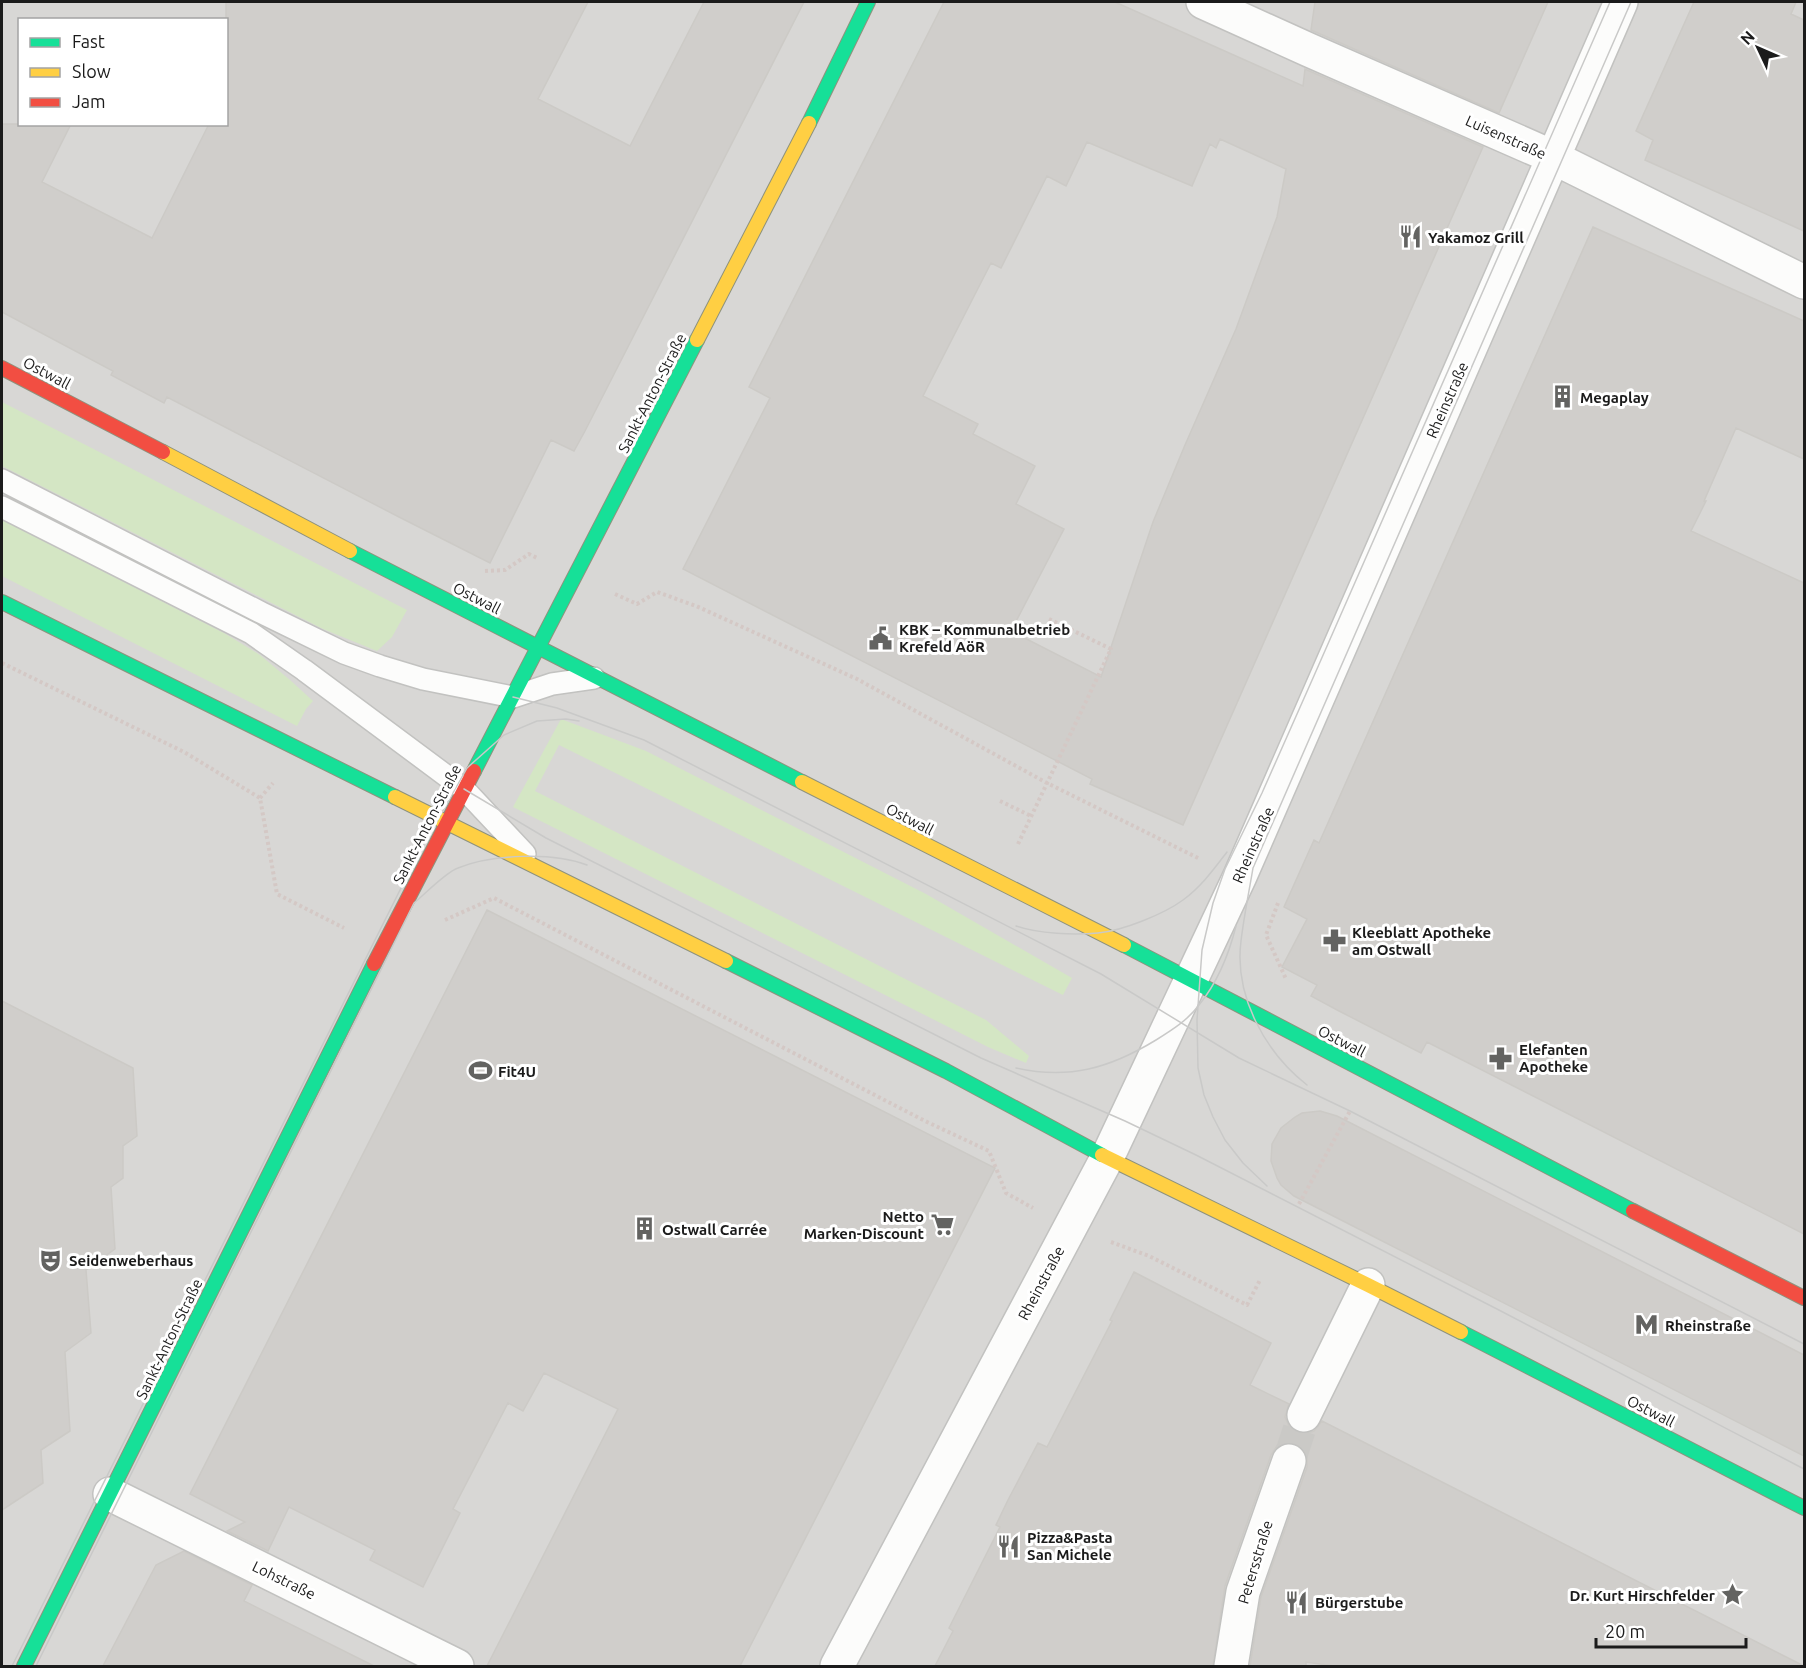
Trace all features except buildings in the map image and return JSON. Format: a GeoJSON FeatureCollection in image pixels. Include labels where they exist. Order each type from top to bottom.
{"type":"FeatureCollection","features":[{"type":"Feature","properties":{"kind":"street","name":"Sankt-Anton-Straße"},"geometry":{"type":"LineString","coordinates":[[24,1666],[382,948],[781,179],[868,2]]}},
{"type":"Feature","properties":{"kind":"street","name":"Luisenstraße"},"geometry":{"type":"LineString","coordinates":[[1203,2],[1553,157],[1804,282]]}},
{"type":"Feature","properties":{"kind":"street","name":"Rheinstraße"},"geometry":{"type":"LineString","coordinates":[[837,1666],[1107,1158],[1192,981],[1240,876],[1621,2]]}},
{"type":"Feature","properties":{"kind":"street","name":"Ostwall"},"geometry":{"type":"LineString","coordinates":[[2,368],[594,678],[1192,981],[1804,1298]]}},
{"type":"Feature","properties":{"kind":"street","name":"Ostwall"},"geometry":{"type":"LineString","coordinates":[[2,602],[946,1071],[1107,1158],[1368,1285],[1804,1508]]}},
{"type":"Feature","properties":{"kind":"street"},"geometry":{"type":"LineString","coordinates":[[1304,1415],[1368,1285]]}},
{"type":"Feature","properties":{"kind":"street","name":"Petersstraße"},"geometry":{"type":"LineString","coordinates":[[1230,1666],[1243,1592],[1289,1461]]}},
{"type":"Feature","properties":{"kind":"street","name":"Lohstraße"},"geometry":{"type":"LineString","coordinates":[[110,1494],[446,1661]]}},
{"type":"Feature","properties":{"kind":"lane"},"geometry":{"type":"LineString","coordinates":[[2,480],[344,653],[380,666],[423,679],[513,696],[552,684],[594,678]]}},
{"type":"Feature","properties":{"kind":"lane"},"geometry":{"type":"LineString","coordinates":[[2,507],[250,633],[304,669],[464,789],[541,871]]}},
{"type":"Feature","properties":{"kind":"path"},"geometry":{"type":"LineString","coordinates":[[434,595],[453,562],[474,572],[505,570],[529,554],[637,604],[657,592],[696,606],[857,679],[1047,783],[1186,853],[1281,896],[1266,935],[1291,989]]}},
{"type":"Feature","properties":{"kind":"path"},"geometry":{"type":"LineString","coordinates":[[1000,883],[1111,649],[1048,619]]}},
{"type":"Feature","properties":{"kind":"path"},"geometry":{"type":"LineString","coordinates":[[2,663],[184,752],[260,798],[277,894],[382,948]]}},
{"type":"Feature","properties":{"kind":"path"},"geometry":{"type":"LineString","coordinates":[[260,798],[302,751]]}},
{"type":"Feature","properties":{"kind":"path"},"geometry":{"type":"LineString","coordinates":[[1000,801],[1032,816]]}},
{"type":"Feature","properties":{"kind":"path"},"geometry":{"type":"LineString","coordinates":[[444,920],[494,898],[924,1121],[989,1151],[1006,1193],[1070,1228],[1149,1256],[1247,1305],[1368,1073]]}},
{"type":"Feature","properties":{"kind":"shaded area"},"geometry":{"type":"Polygon","coordinates":[[[2,2],[1804,2],[1804,1666],[2,1666],[2,2]]]}},
{"type":"Feature","properties":{"kind":"green space"},"geometry":{"type":"Polygon","coordinates":[[[2,402],[407,610],[392,637],[377,651],[323,629],[2,466],[2,402]]]}},
{"type":"Feature","properties":{"kind":"green space"},"geometry":{"type":"Polygon","coordinates":[[[2,520],[224,633],[260,655],[313,701],[297,726],[2,576],[2,520]]]}},
{"type":"Feature","properties":{"kind":"green space"},"geometry":{"type":"Polygon","coordinates":[[[561,719],[646,751],[926,894],[1072,978],[1063,995],[559,745],[535,791],[986,1020],[1029,1056],[1026,1063],[988,1047],[513,807],[561,719]]]}},
{"type":"Feature","properties":{"kind":"tunnel"},"geometry":{"type":"LineString","coordinates":[[1289,1461],[1304,1415]]}},
{"type":"Feature","properties":{"kind":"tram line"},"geometry":{"type":"LineString","coordinates":[[1267,1186],[1243,1163],[1225,1140],[1204,1095],[1198,1068],[1197,1020],[1202,950],[1213,903],[1225,869],[1262,793],[1610,2]]}},
{"type":"Feature","properties":{"kind":"tram line"},"geometry":{"type":"LineString","coordinates":[[1307,1085],[1292,1072],[1266,1039],[1256,1021],[1242,982],[1241,941],[1253,868],[1631,2]]}},
{"type":"Feature","properties":{"kind":"tram line"},"geometry":{"type":"LineString","coordinates":[[513,697],[557,708],[644,740],[1101,974],[1239,1058],[1350,1111],[1804,1344]]}},
{"type":"Feature","properties":{"kind":"tram line"},"geometry":{"type":"LineString","coordinates":[[12,1666],[414,862],[467,768],[504,735],[537,721],[566,719],[579,721]]}},
{"type":"Feature","properties":{"kind":"tram line"},"geometry":{"type":"LineString","coordinates":[[464,789],[546,838],[981,1058],[1196,1155],[1804,1469]]}},
{"type":"Feature","properties":{"kind":"tram line"},"geometry":{"type":"LineString","coordinates":[[1016,926],[1046,932],[1078,934],[1108,932],[1142,921],[1165,911],[1190,895],[1227,852]]}},
{"type":"Feature","properties":{"kind":"tram line"},"geometry":{"type":"LineString","coordinates":[[36,1666],[414,903],[453,870],[472,863],[522,856],[557,858],[587,865]]}},
{"type":"Feature","properties":{"kind":"tram line"},"geometry":{"type":"LineString","coordinates":[[1016,1068],[1054,1073],[1089,1069],[1122,1058],[1168,1032],[1190,1015],[1217,978],[1236,926]]}},
{"type":"Feature","properties":{"kind":"traffic: fast"},"geometry":{"type":"LineString","coordinates":[[809,123],[868,2]]}},
{"type":"Feature","properties":{"kind":"traffic: fast"},"geometry":{"type":"LineString","coordinates":[[474,771],[697,340]]}},
{"type":"Feature","properties":{"kind":"traffic: fast"},"geometry":{"type":"LineString","coordinates":[[350,551],[802,782]]}},
{"type":"Feature","properties":{"kind":"traffic: fast"},"geometry":{"type":"LineString","coordinates":[[2,602],[395,797]]}},
{"type":"Feature","properties":{"kind":"traffic: fast"},"geometry":{"type":"LineString","coordinates":[[1124,945],[1633,1211]]}},
{"type":"Feature","properties":{"kind":"traffic: fast"},"geometry":{"type":"LineString","coordinates":[[726,961],[946,1071],[1102,1155]]}},
{"type":"Feature","properties":{"kind":"traffic: fast"},"geometry":{"type":"LineString","coordinates":[[24,1666],[374,964]]}},
{"type":"Feature","properties":{"kind":"traffic: fast"},"geometry":{"type":"LineString","coordinates":[[1461,1332],[1804,1508]]}},
{"type":"Feature","properties":{"kind":"traffic: slow"},"geometry":{"type":"LineString","coordinates":[[697,340],[809,123]]}},
{"type":"Feature","properties":{"kind":"traffic: slow"},"geometry":{"type":"LineString","coordinates":[[163,452],[350,551]]}},
{"type":"Feature","properties":{"kind":"traffic: slow"},"geometry":{"type":"LineString","coordinates":[[802,782],[1124,945]]}},
{"type":"Feature","properties":{"kind":"traffic: slow"},"geometry":{"type":"LineString","coordinates":[[395,797],[726,961]]}},
{"type":"Feature","properties":{"kind":"traffic: slow"},"geometry":{"type":"LineString","coordinates":[[1102,1155],[1461,1332]]}},
{"type":"Feature","properties":{"kind":"traffic: jam"},"geometry":{"type":"LineString","coordinates":[[2,368],[163,452]]}},
{"type":"Feature","properties":{"kind":"traffic: jam"},"geometry":{"type":"LineString","coordinates":[[374,964],[474,771]]}},
{"type":"Feature","properties":{"kind":"traffic: jam"},"geometry":{"type":"LineString","coordinates":[[1633,1211],[1804,1298]]}},
{"type":"Feature","properties":{"kind":"place","name":"Yakamoz Grill"},"geometry":{"type":"Point","coordinates":[1410,237]}},
{"type":"Feature","properties":{"kind":"place","name":"Megaplay"},"geometry":{"type":"Point","coordinates":[1562,397]}},
{"type":"Feature","properties":{"kind":"place","name":"KBK – Kommunalbetrieb Krefeld AöR"},"geometry":{"type":"Point","coordinates":[881,638]}},
{"type":"Feature","properties":{"kind":"place","name":"Kleeblatt Apotheke am Ostwall"},"geometry":{"type":"Point","coordinates":[1334,941]}},
{"type":"Feature","properties":{"kind":"place","name":"Elefanten Apotheke"},"geometry":{"type":"Point","coordinates":[1501,1058]}},
{"type":"Feature","properties":{"kind":"place","name":"Fit4U"},"geometry":{"type":"Point","coordinates":[480,1071]}},
{"type":"Feature","properties":{"kind":"place","name":"Netto Marken-Discount"},"geometry":{"type":"Point","coordinates":[942,1225]}},
{"type":"Feature","properties":{"kind":"place","name":"Ostwall Carrée"},"geometry":{"type":"Point","coordinates":[644,1229]}},
{"type":"Feature","properties":{"kind":"place","name":"Seidenweberhaus"},"geometry":{"type":"Point","coordinates":[51,1260]}},
{"type":"Feature","properties":{"kind":"place","name":"Rheinstraße"},"geometry":{"type":"Point","coordinates":[1647,1325]}},
{"type":"Feature","properties":{"kind":"place","name":"Pizza&Pasta San Michele"},"geometry":{"type":"Point","coordinates":[1009,1546]}},
{"type":"Feature","properties":{"kind":"place","name":"Dr. Kurt Hirschfelder"},"geometry":{"type":"Point","coordinates":[1733,1595]}},
{"type":"Feature","properties":{"kind":"place","name":"Bürgerstube"},"geometry":{"type":"Point","coordinates":[1297,1602]}}]}
